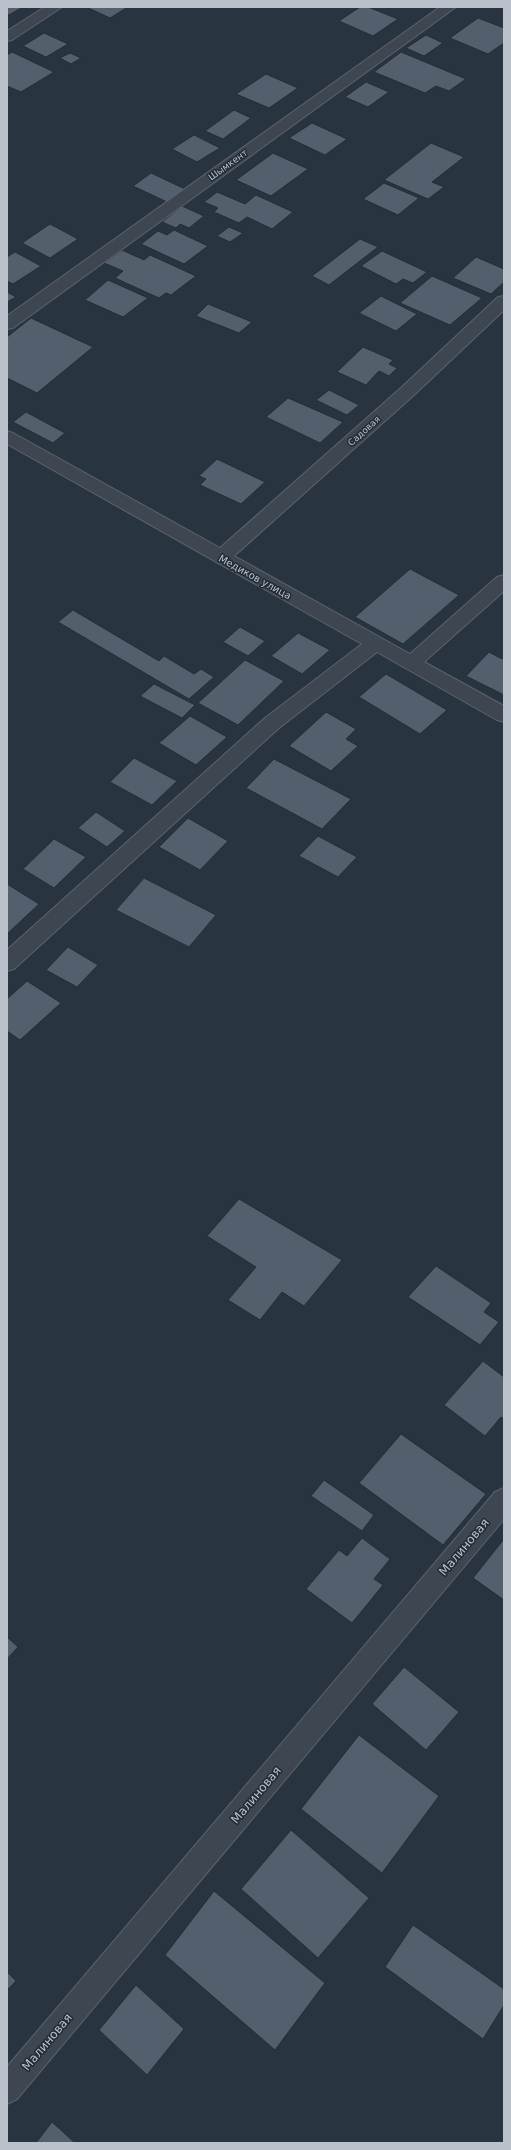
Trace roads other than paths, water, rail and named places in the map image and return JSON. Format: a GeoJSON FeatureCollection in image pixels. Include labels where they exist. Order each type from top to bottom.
{"type":"FeatureCollection","features":[{"type":"Feature","properties":{"kind":"street"},"geometry":{"type":"LineString","coordinates":[[7,37],[55,7]]}},
{"type":"Feature","properties":{"kind":"street","name":"Шымкент"},"geometry":{"type":"LineString","coordinates":[[7,324],[450,7]]}},
{"type":"Feature","properties":{"kind":"street","name":"Садовая"},"geometry":{"type":"LineString","coordinates":[[221,557],[408,391],[504,301]]}},
{"type":"Feature","properties":{"kind":"street","name":"Медиков улица"},"geometry":{"type":"LineString","coordinates":[[7,437],[504,715]]}},
{"type":"Feature","properties":{"kind":"street"},"geometry":{"type":"LineString","coordinates":[[411,663],[504,581]]}},
{"type":"Feature","properties":{"kind":"street"},"geometry":{"type":"LineString","coordinates":[[7,963],[272,724],[376,644]]}},
{"type":"Feature","properties":{"kind":"street","name":"Малиновая"},"geometry":{"type":"LineString","coordinates":[[7,2089],[504,1500]]}}]}
